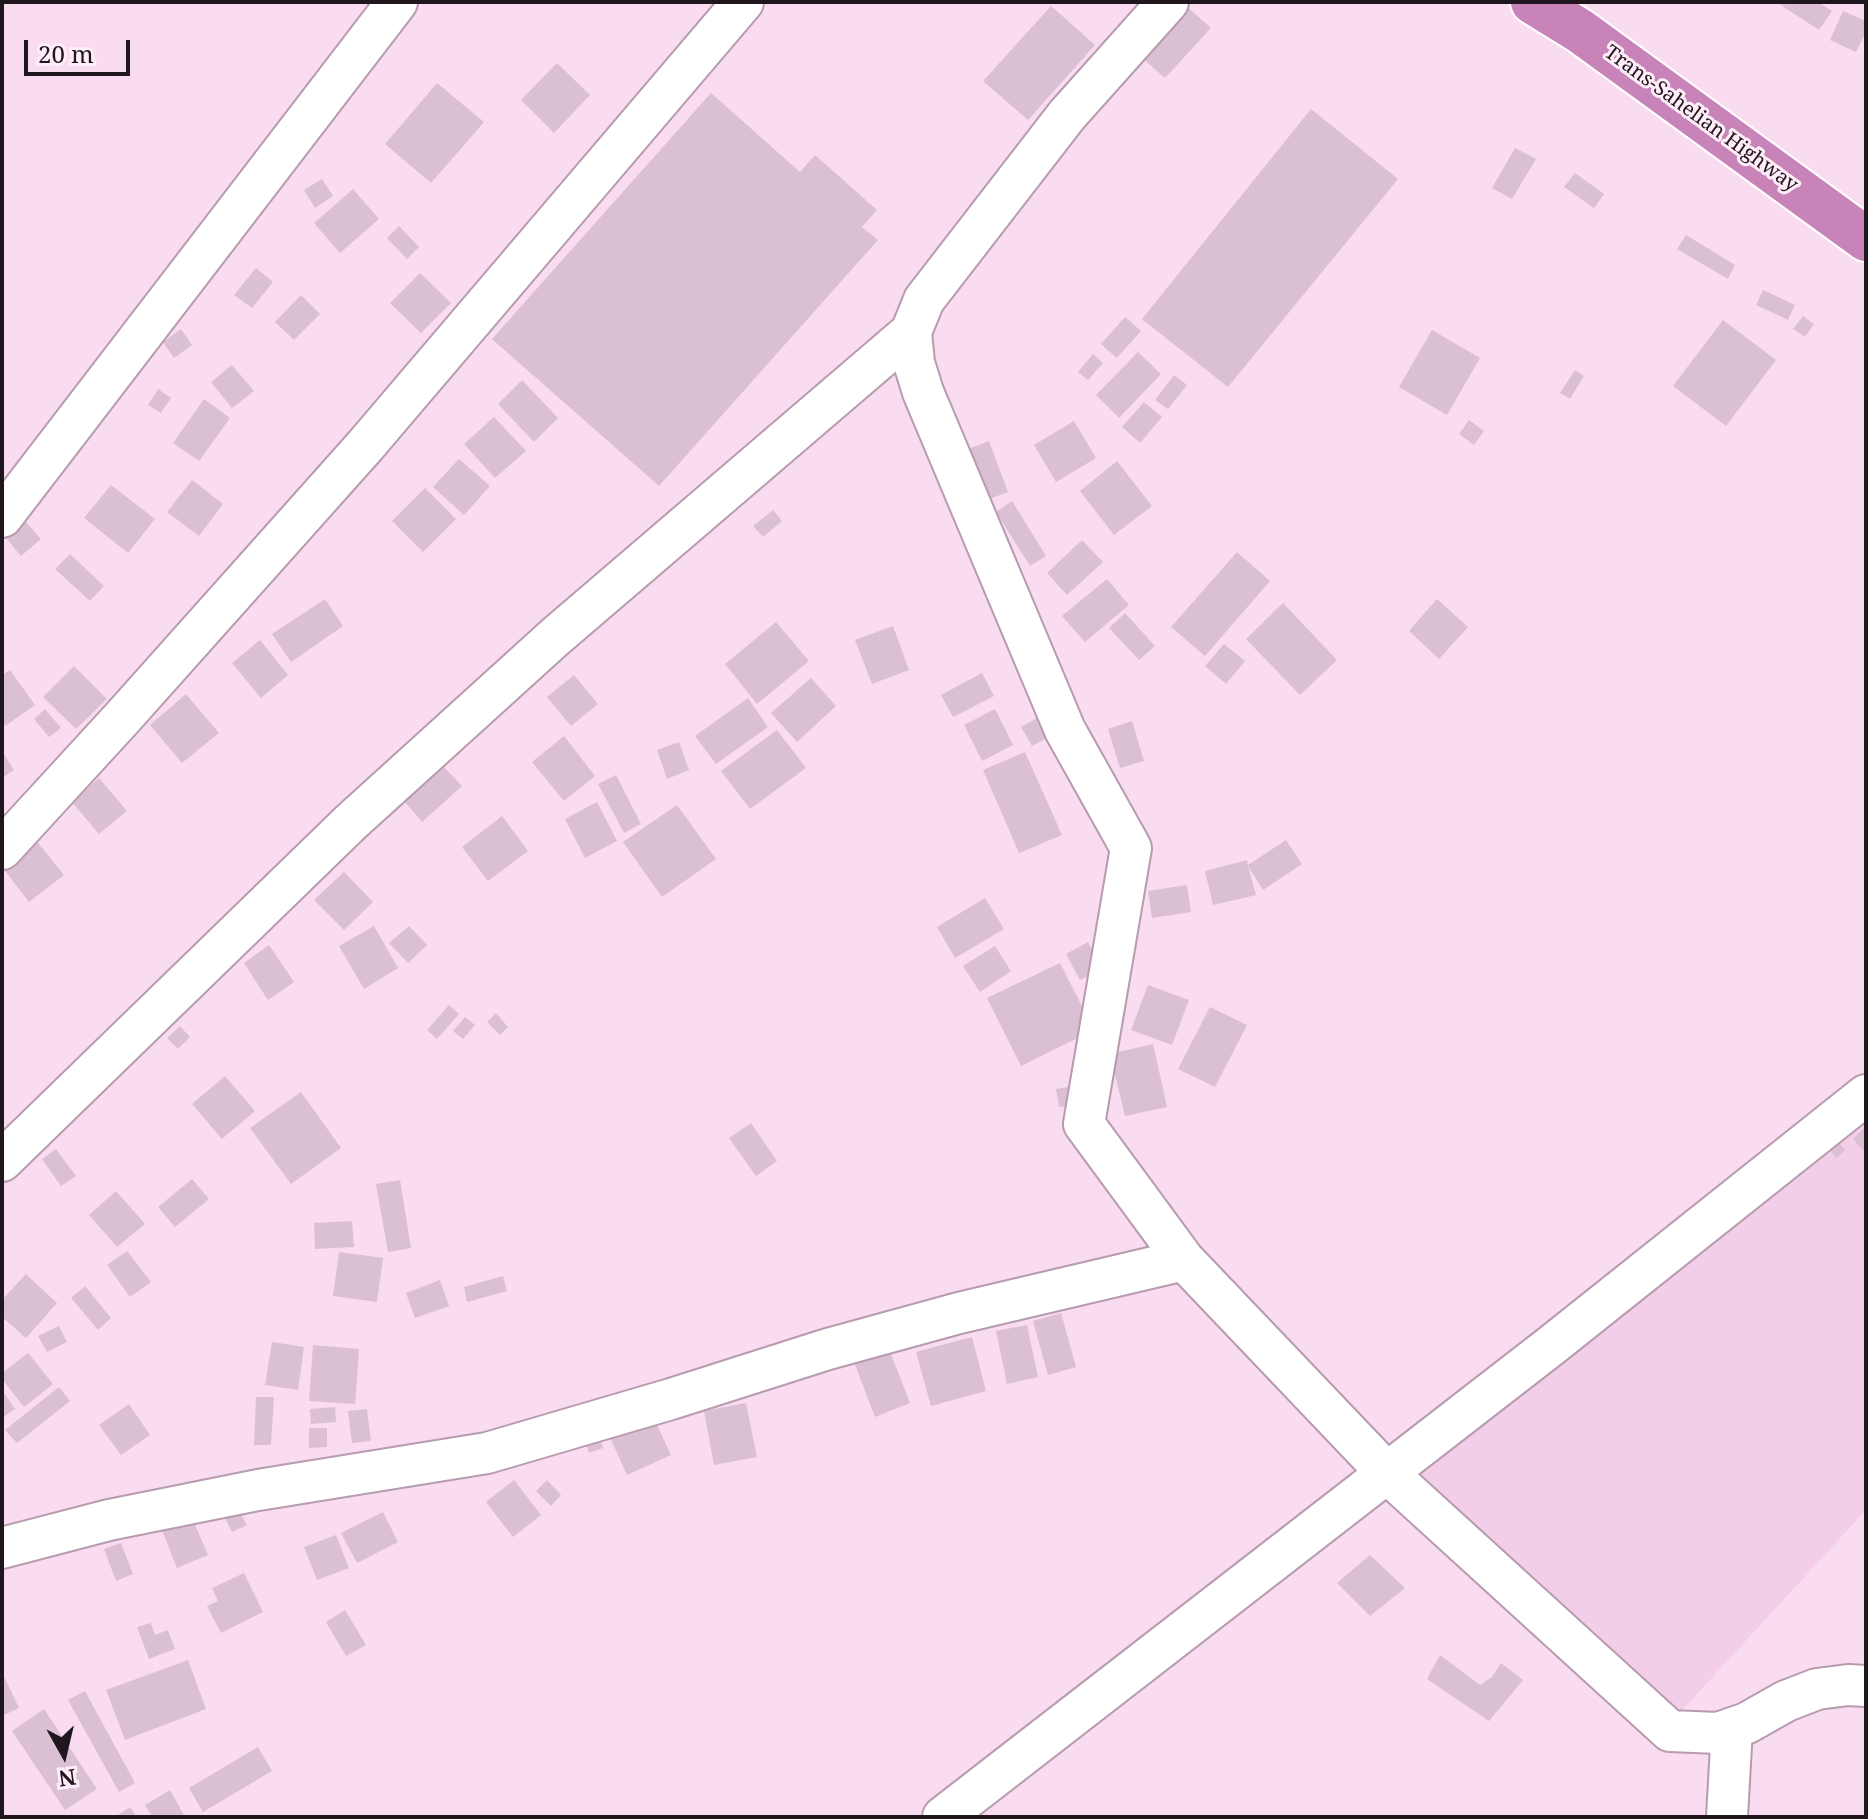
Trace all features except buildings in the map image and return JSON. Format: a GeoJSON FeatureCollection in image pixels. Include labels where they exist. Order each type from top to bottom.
{"type":"FeatureCollection","features":[{"type":"Feature","properties":{"kind":"highway","name":"Trans-Sahelian Highway"},"geometry":{"type":"LineString","coordinates":[[1533,2],[1580,31],[1866,239]]}},
{"type":"Feature","properties":{"kind":"street"},"geometry":{"type":"LineString","coordinates":[[2,517],[397,2]]}},
{"type":"Feature","properties":{"kind":"street"},"geometry":{"type":"LineString","coordinates":[[2,849],[365,446],[743,2]]}},
{"type":"Feature","properties":{"kind":"street"},"geometry":{"type":"LineString","coordinates":[[2,1161],[385,791],[555,637],[911,332],[924,300],[1067,115],[1168,2]]}},
{"type":"Feature","properties":{"kind":"street"},"geometry":{"type":"LineString","coordinates":[[911,332],[914,363],[923,392],[1065,730],[1131,848],[1084,1124],[1184,1260],[1387,1473],[1670,1731],[1718,1733],[1747,1723],[1786,1701],[1817,1689],[1836,1685],[1866,1686]]}},
{"type":"Feature","properties":{"kind":"street"},"geometry":{"type":"LineString","coordinates":[[943,1817],[1552,1345],[1866,1095]]}},
{"type":"Feature","properties":{"kind":"street"},"geometry":{"type":"LineString","coordinates":[[2,1548],[109,1520],[213,1499],[487,1453],[843,1345],[959,1313],[1184,1260]]}},
{"type":"Feature","properties":{"kind":"street"},"geometry":{"type":"LineString","coordinates":[[1727,1817],[1732,1728]]}},
{"type":"Feature","properties":{"kind":"shaded area"},"geometry":{"type":"Polygon","coordinates":[[[1866,1113],[1866,1510],[1673,1720],[1407,1479],[1866,1113]]]}}]}
